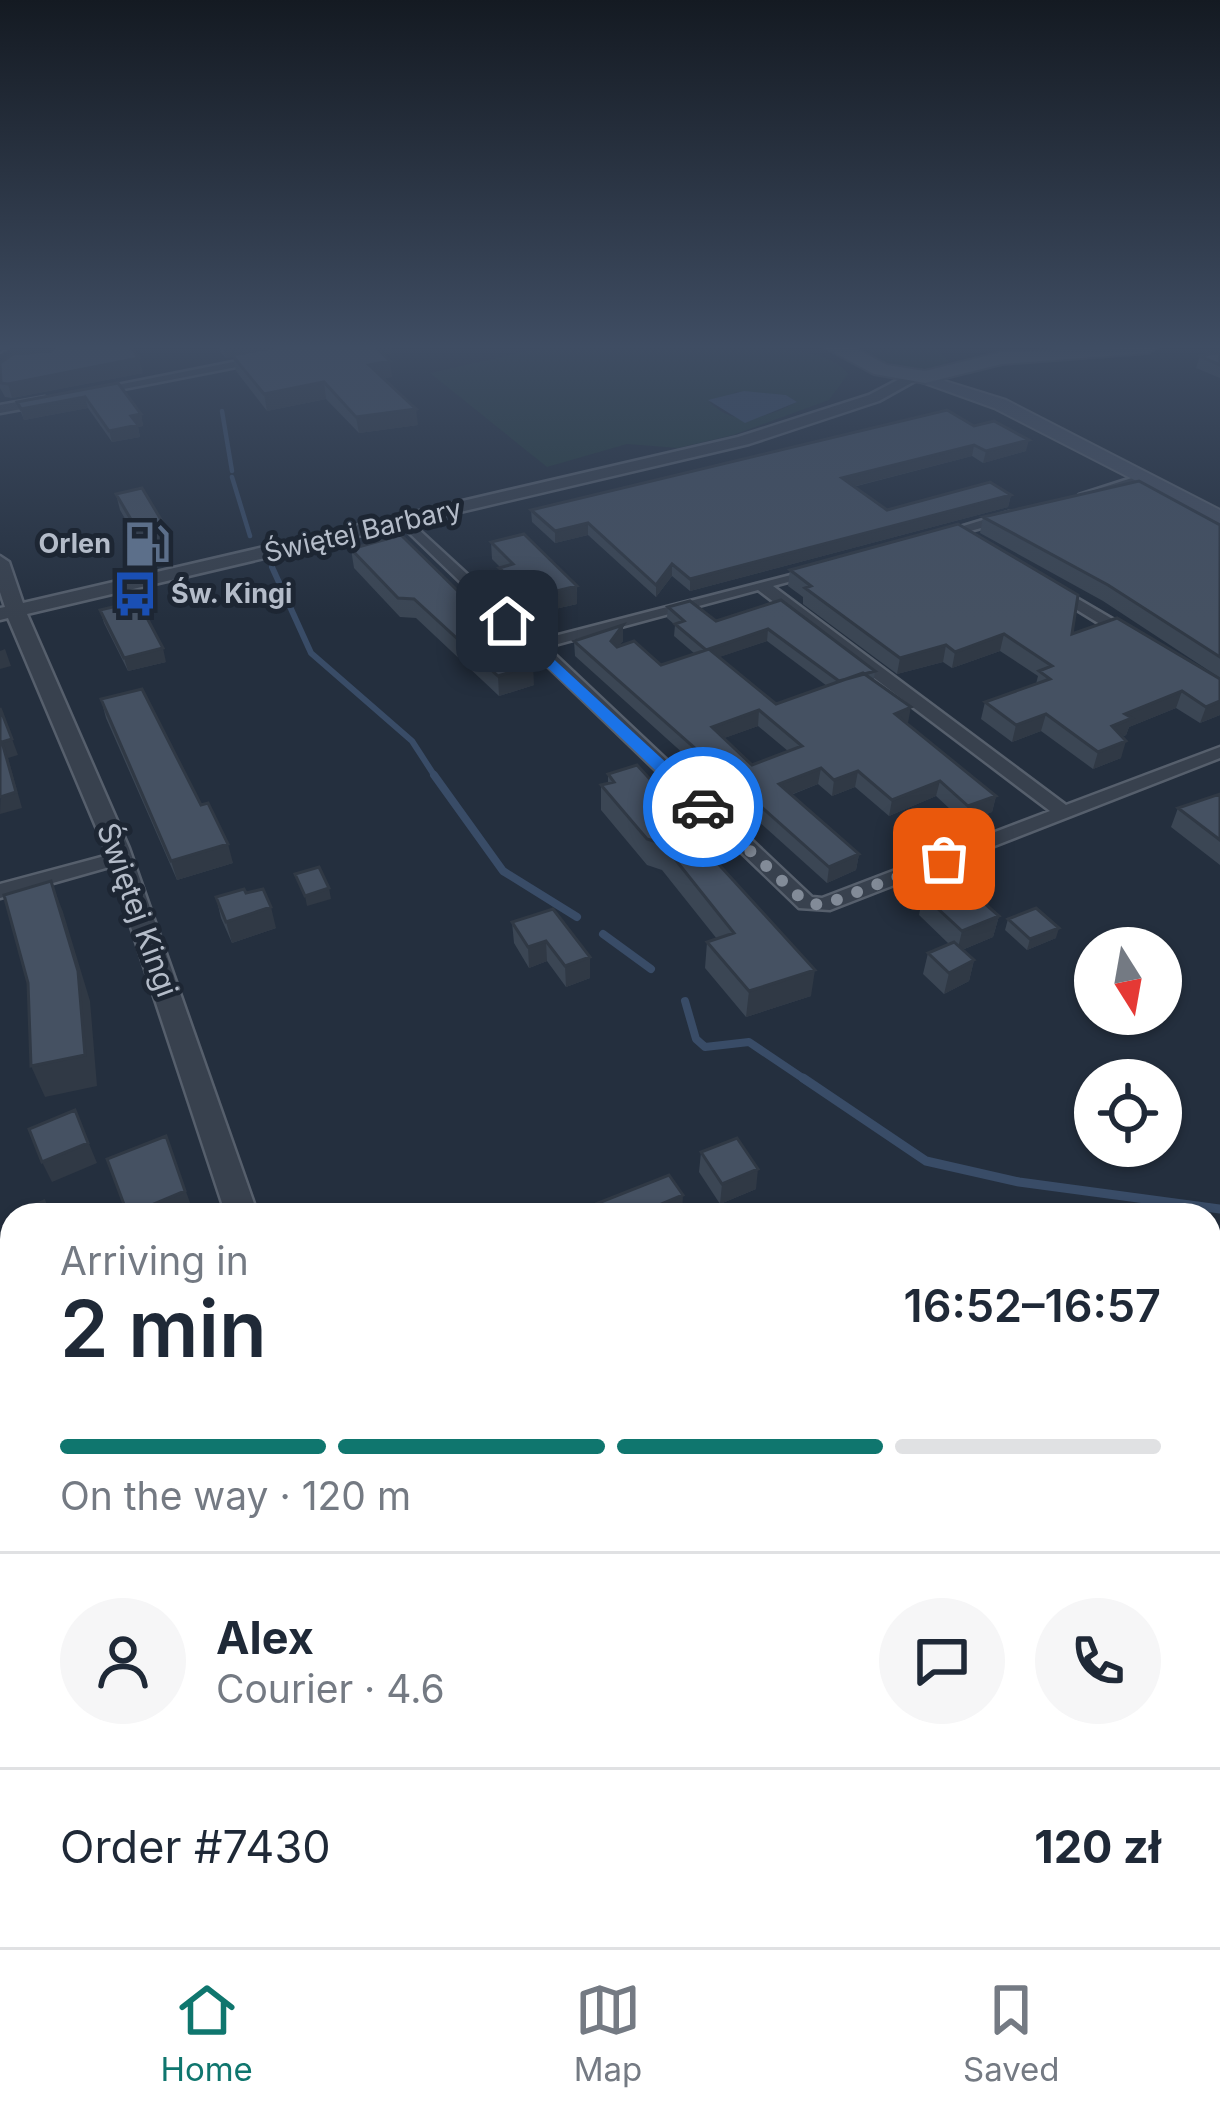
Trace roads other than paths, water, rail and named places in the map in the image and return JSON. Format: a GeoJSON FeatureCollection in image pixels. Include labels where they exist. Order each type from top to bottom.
{"type":"FeatureCollection","features":[{"type":"Feature","properties":{"kind":"main road"},"geometry":{"type":"LineString","coordinates":[[1065,438],[1220,518]]}},
{"type":"Feature","properties":{"kind":"street","name":"Świętej Barbary"},"geometry":{"type":"LineString","coordinates":[[8,612],[752,438]]}},
{"type":"Feature","properties":{"kind":"street"},"geometry":{"type":"LineString","coordinates":[[1065,500],[1143,479]]}},
{"type":"Feature","properties":{"kind":"street"},"geometry":{"type":"LineString","coordinates":[[914,543],[1022,512]]}},
{"type":"Feature","properties":{"kind":"street"},"geometry":{"type":"LineString","coordinates":[[405,521],[806,903],[823,905],[1220,752]]}},
{"type":"Feature","properties":{"kind":"street"},"geometry":{"type":"LineString","coordinates":[[958,530],[978,543]]}},
{"type":"Feature","properties":{"kind":"street","name":"Świętej Kingi"},"geometry":{"type":"LineString","coordinates":[[0,562],[8,612],[120,858],[238,1203]]}},
{"type":"Feature","properties":{"kind":"street"},"geometry":{"type":"LineString","coordinates":[[533,646],[827,567]]}},
{"type":"Feature","properties":{"kind":"street"},"geometry":{"type":"LineString","coordinates":[[1038,580],[1139,641]]}},
{"type":"Feature","properties":{"kind":"street"},"geometry":{"type":"LineString","coordinates":[[761,585],[1065,813]]}},
{"type":"Feature","properties":{"kind":"street"},"geometry":{"type":"LineString","coordinates":[[0,891],[120,858]]}},
{"type":"Feature","properties":{"kind":"waterway"},"geometry":{"type":"LineString","coordinates":[[226,438],[232,471]]}},
{"type":"Feature","properties":{"kind":"waterway"},"geometry":{"type":"LineString","coordinates":[[232,477],[250,536]]}},
{"type":"Feature","properties":{"kind":"waterway"},"geometry":{"type":"LineString","coordinates":[[272,567],[311,653],[412,741],[435,776]]}},
{"type":"Feature","properties":{"kind":"waterway"},"geometry":{"type":"LineString","coordinates":[[435,776],[503,871],[577,917]]}},
{"type":"Feature","properties":{"kind":"waterway"},"geometry":{"type":"LineString","coordinates":[[603,934],[651,969]]}},
{"type":"Feature","properties":{"kind":"waterway"},"geometry":{"type":"LineString","coordinates":[[685,1001],[696,1039],[705,1047],[749,1042],[807,1081]]}},
{"type":"Feature","properties":{"kind":"waterway"},"geometry":{"type":"LineString","coordinates":[[803,1078],[926,1161],[1019,1182],[1175,1203]]}},
{"type":"Feature","properties":{"kind":"place","name":"Orlen"},"geometry":{"type":"Point","coordinates":[147,544]}},
{"type":"Feature","properties":{"kind":"place","name":"Św. Kingi"},"geometry":{"type":"Point","coordinates":[135,594]}}]}
